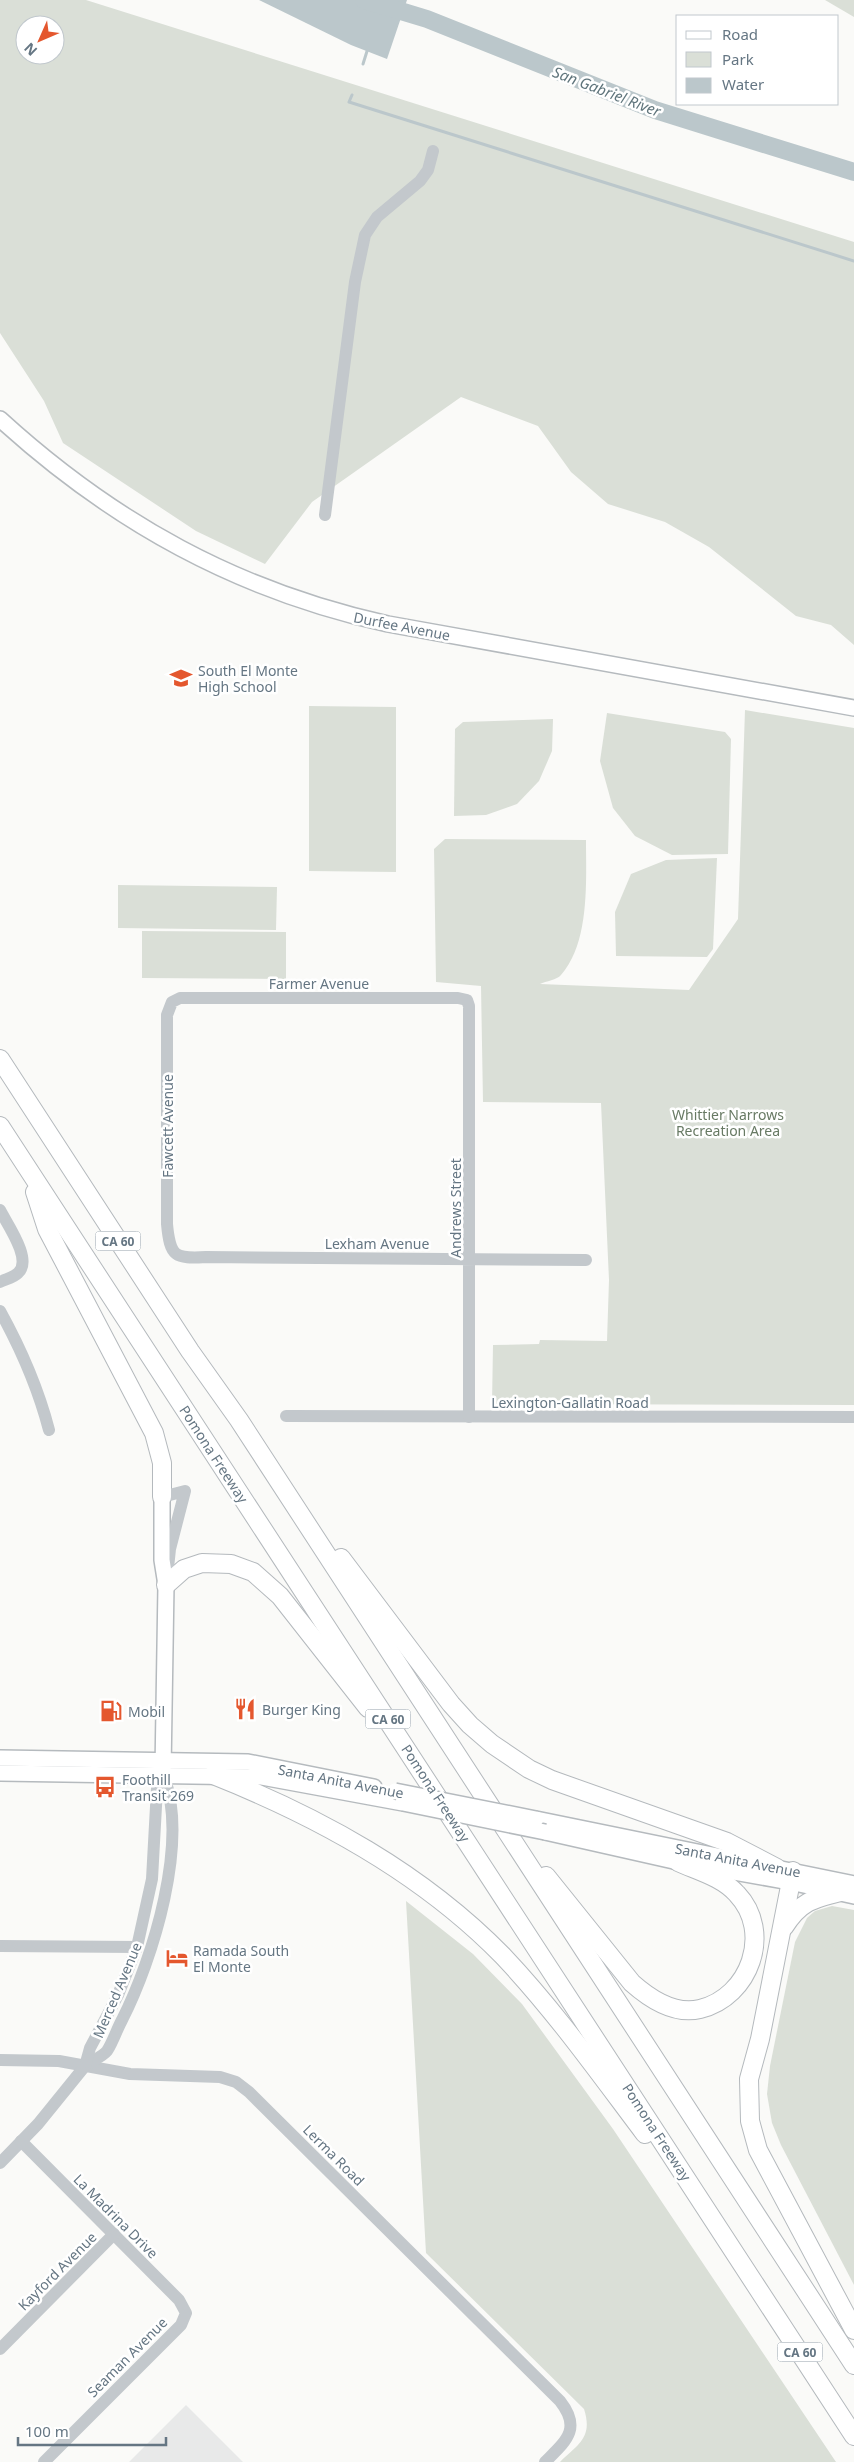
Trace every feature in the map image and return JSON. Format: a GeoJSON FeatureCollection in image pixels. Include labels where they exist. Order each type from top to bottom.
{"type":"FeatureCollection","features":[{"type":"Feature","properties":{"kind":"highway","name":"CA 60"},"geometry":{"type":"LineString","coordinates":[[0,1060],[185,1343],[239,1420],[854,2364]]}},
{"type":"Feature","properties":{"kind":"highway","name":"Pomona Freeway"},"geometry":{"type":"LineString","coordinates":[[0,1126],[747,2269],[854,2436]]}},
{"type":"Feature","properties":{"kind":"highway"},"geometry":{"type":"LineString","coordinates":[[28,1170],[47,1229],[154,1433],[162,1463],[162,1497]]}},
{"type":"Feature","properties":{"kind":"highway"},"geometry":{"type":"LineString","coordinates":[[239,1420],[425,1671],[470,1725],[492,1744],[510,1758],[552,1780],[727,1842],[787,1874],[781,1932],[760,2039],[749,2080],[750,2120],[758,2150],[854,2330]]}},
{"type":"Feature","properties":{"kind":"highway"},"geometry":{"type":"LineString","coordinates":[[166,1585],[184,1569],[202,1563],[231,1564],[253,1572],[280,1596],[438,1796]]}},
{"type":"Feature","properties":{"kind":"highway"},"geometry":{"type":"LineString","coordinates":[[213,1774],[260,1793],[365,1847],[414,1880],[491,1945],[560,2021],[747,2269]]}},
{"type":"Feature","properties":{"kind":"highway"},"geometry":{"type":"LineString","coordinates":[[482,1795],[632,1983],[647,1996],[666,2006],[700,2009],[719,2001],[735,1989],[747,1972],[756,1943],[747,1907],[738,1894],[723,1882],[678,1862]]}},
{"type":"Feature","properties":{"kind":"highway"},"geometry":{"type":"LineString","coordinates":[[781,1932],[792,1914],[806,1902],[849,1891]]}},
{"type":"Feature","properties":{"kind":"main road","name":"Durfee Avenue"},"geometry":{"type":"LineString","coordinates":[[0,420],[41,457],[80,487],[136,524],[226,572],[291,598],[344,614],[388,624],[854,708]]}},
{"type":"Feature","properties":{"kind":"main road"},"geometry":{"type":"LineString","coordinates":[[162,1497],[162,1560],[166,1585],[163,1767]]}},
{"type":"Feature","properties":{"kind":"main road","name":"Santa Anita Avenue"},"geometry":{"type":"LineString","coordinates":[[0,1758],[163,1767],[213,1774],[262,1777],[399,1797],[536,1819],[787,1874],[849,1891]]}},
{"type":"Feature","properties":{"kind":"main road","name":"Santa Anita Avenue"},"geometry":{"type":"LineString","coordinates":[[0,1773],[248,1762],[678,1862],[787,1874]]}},
{"type":"Feature","properties":{"kind":"street"},"geometry":{"type":"LineString","coordinates":[[325,515],[355,282],[365,235],[377,217],[420,181],[428,170],[434,151]]}},
{"type":"Feature","properties":{"kind":"street","name":"Farmer Avenue"},"geometry":{"type":"LineString","coordinates":[[172,1002],[180,998],[458,998],[467,1000]]}},
{"type":"Feature","properties":{"kind":"street","name":"Andrews Street"},"geometry":{"type":"LineString","coordinates":[[467,1000],[469,1006],[469,1417]]}},
{"type":"Feature","properties":{"kind":"street","name":"Fawcett Avenue"},"geometry":{"type":"LineString","coordinates":[[172,1002],[167,1015],[166,1214],[168,1241],[172,1250]]}},
{"type":"Feature","properties":{"kind":"street"},"geometry":{"type":"LineString","coordinates":[[0,1210],[24,1256],[22,1268],[13,1277],[0,1282]]}},
{"type":"Feature","properties":{"kind":"street","name":"Lexham Avenue"},"geometry":{"type":"LineString","coordinates":[[172,1250],[182,1258],[586,1260]]}},
{"type":"Feature","properties":{"kind":"street"},"geometry":{"type":"LineString","coordinates":[[0,1311],[27,1365],[41,1401],[49,1430]]}},
{"type":"Feature","properties":{"kind":"street","name":"Lexington-Gallatin Road"},"geometry":{"type":"LineString","coordinates":[[286,1416],[854,1417]]}},
{"type":"Feature","properties":{"kind":"street"},"geometry":{"type":"LineString","coordinates":[[162,1497],[185,1491],[170,1549],[166,1585]]}},
{"type":"Feature","properties":{"kind":"street","name":"Merced Avenue"},"geometry":{"type":"LineString","coordinates":[[85,2066],[90,2048],[118,1995],[136,1948],[152,1879],[157,1788],[163,1767]]}},
{"type":"Feature","properties":{"kind":"street","name":"Merced Avenue"},"geometry":{"type":"LineString","coordinates":[[0,2163],[85,2066],[106,2051],[147,1964],[164,1900],[171,1848],[171,1793],[163,1767]]}},
{"type":"Feature","properties":{"kind":"street"},"geometry":{"type":"LineString","coordinates":[[156,1816],[171,1819]]}},
{"type":"Feature","properties":{"kind":"street"},"geometry":{"type":"LineString","coordinates":[[0,1946],[136,1948]]}},
{"type":"Feature","properties":{"kind":"street","name":"Lerma Road"},"geometry":{"type":"LineString","coordinates":[[0,2060],[59,2062],[130,2074],[220,2077],[236,2082],[250,2092],[569,2412],[572,2423],[565,2442],[545,2462]]}},
{"type":"Feature","properties":{"kind":"street","name":"La Madrina Drive"},"geometry":{"type":"LineString","coordinates":[[21,2141],[179,2300],[186,2314]]}},
{"type":"Feature","properties":{"kind":"street","name":"Kayford Avenue"},"geometry":{"type":"LineString","coordinates":[[0,2349],[114,2234]]}},
{"type":"Feature","properties":{"kind":"street","name":"Seaman Avenue"},"geometry":{"type":"LineString","coordinates":[[44,2462],[181,2324],[186,2314]]}},
{"type":"Feature","properties":{"kind":"shaded area"},"geometry":{"type":"Polygon","coordinates":[[[186,2405],[243,2462],[129,2462],[186,2405]]]}},
{"type":"Feature","properties":{"kind":"green space"},"geometry":{"type":"Polygon","coordinates":[[[0,0],[86,0],[854,242],[854,645],[831,625],[796,616],[709,547],[665,522],[608,504],[571,472],[538,426],[461,397],[312,502],[265,564],[196,531],[63,443],[44,401],[0,333],[0,0]]]}},
{"type":"Feature","properties":{"kind":"green space"},"geometry":{"type":"Polygon","coordinates":[[[825,0],[854,0],[854,17],[825,0]]]}},
{"type":"Feature","properties":{"kind":"green space"},"geometry":{"type":"Polygon","coordinates":[[[309,706],[396,707],[396,872],[309,871],[309,706]]]}},
{"type":"Feature","properties":{"kind":"green space","name":"Whittier Narrows Recreation Area"},"geometry":{"type":"Polygon","coordinates":[[[745,710],[854,728],[854,1405],[492,1404],[493,1345],[539,1344],[540,1340],[607,1341],[609,1280],[601,1103],[483,1102],[481,986],[436,982],[434,849],[445,839],[586,840],[586,892],[582,929],[577,946],[561,975],[540,984],[689,990],[738,919],[745,710]]]}},
{"type":"Feature","properties":{"kind":"green space"},"geometry":{"type":"Polygon","coordinates":[[[607,713],[725,732],[731,739],[728,854],[672,855],[635,836],[613,808],[600,761],[607,713]]]}},
{"type":"Feature","properties":{"kind":"green space"},"geometry":{"type":"Polygon","coordinates":[[[553,719],[552,751],[539,781],[517,804],[486,815],[454,816],[455,729],[463,722],[553,719]]]}},
{"type":"Feature","properties":{"kind":"green space"},"geometry":{"type":"Polygon","coordinates":[[[717,858],[713,949],[707,957],[616,956],[615,912],[631,874],[666,860],[717,858]]]}},
{"type":"Feature","properties":{"kind":"green space"},"geometry":{"type":"Polygon","coordinates":[[[118,885],[277,887],[276,930],[118,928],[118,885]]]}},
{"type":"Feature","properties":{"kind":"green space"},"geometry":{"type":"Polygon","coordinates":[[[142,931],[286,932],[286,979],[142,978],[142,931]]]}},
{"type":"Feature","properties":{"kind":"green space"},"geometry":{"type":"Polygon","coordinates":[[[406,1901],[473,1954],[522,2004],[613,2129],[836,2462],[560,2462],[578,2445],[585,2433],[587,2427],[584,2409],[426,2253],[406,1901]]]}},
{"type":"Feature","properties":{"kind":"green space"},"geometry":{"type":"Polygon","coordinates":[[[832,1906],[854,1910],[854,2285],[781,2145],[772,2123],[767,2094],[770,2066],[795,1942],[807,1918],[815,1911],[832,1906]]]}},
{"type":"Feature","properties":{"kind":"water"},"geometry":{"type":"Polygon","coordinates":[[[259,0],[407,0],[387,59],[351,45],[259,0]]]}},
{"type":"Feature","properties":{"kind":"waterway","name":"San Gabriel River"},"geometry":{"type":"LineString","coordinates":[[364,0],[427,19],[655,110],[854,172]]}},
{"type":"Feature","properties":{"kind":"waterway"},"geometry":{"type":"LineString","coordinates":[[363,64],[368,48]]}},
{"type":"Feature","properties":{"kind":"waterway"},"geometry":{"type":"LineString","coordinates":[[352,95],[349,102],[854,261]]}},
{"type":"Feature","properties":{"kind":"place","name":"South El Monte High School"},"geometry":{"type":"Point","coordinates":[181,678]}},
{"type":"Feature","properties":{"kind":"place","name":"Burger King"},"geometry":{"type":"Point","coordinates":[245,1709]}},
{"type":"Feature","properties":{"kind":"place","name":"Mobil"},"geometry":{"type":"Point","coordinates":[111,1711]}},
{"type":"Feature","properties":{"kind":"place","name":"Foothill Transit 269"},"geometry":{"type":"Point","coordinates":[105,1787]}},
{"type":"Feature","properties":{"kind":"place","name":"Ramada South El Monte"},"geometry":{"type":"Point","coordinates":[177,1958]}}]}
